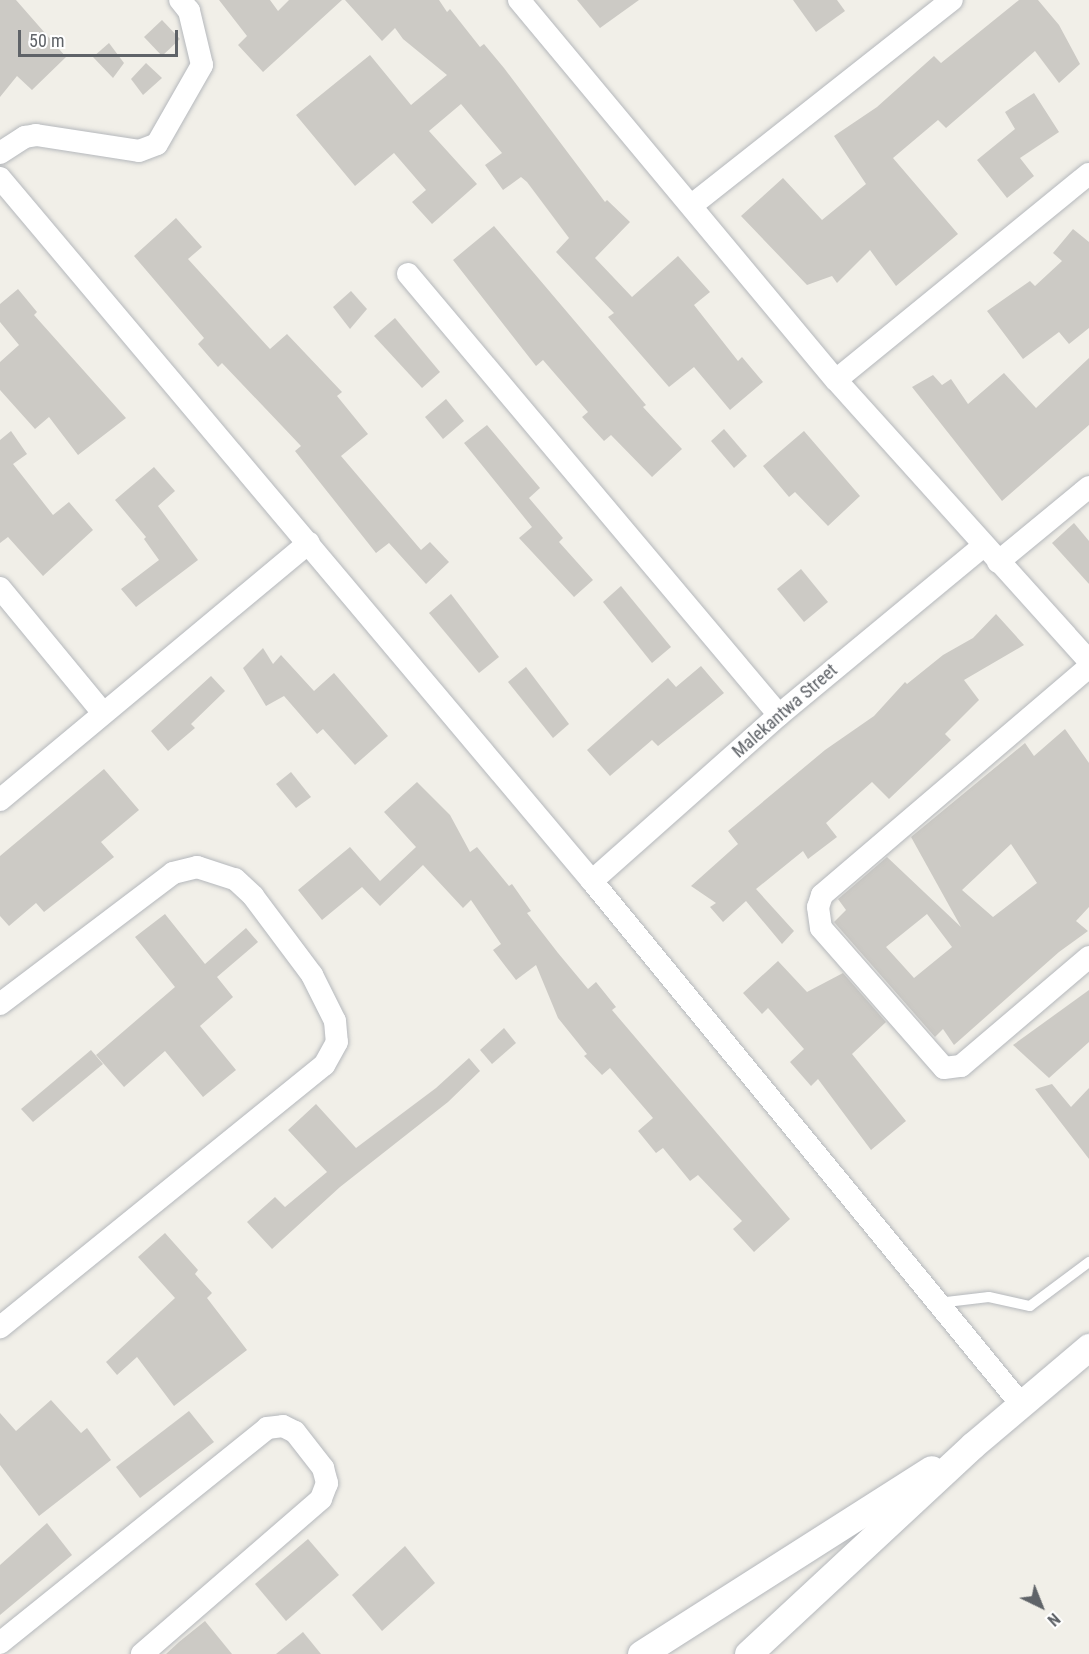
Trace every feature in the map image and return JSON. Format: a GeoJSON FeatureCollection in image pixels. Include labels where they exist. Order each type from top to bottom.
{"type":"FeatureCollection","features":[{"type":"Feature","properties":{"kind":"street"},"geometry":{"type":"LineString","coordinates":[[0,153],[25,137],[36,135],[139,151],[157,144],[202,65],[189,11],[180,0]]}},
{"type":"Feature","properties":{"kind":"street"},"geometry":{"type":"LineString","coordinates":[[519,0],[836,380],[1089,661]]}},
{"type":"Feature","properties":{"kind":"street"},"geometry":{"type":"LineString","coordinates":[[692,205],[952,0]]}},
{"type":"Feature","properties":{"kind":"street"},"geometry":{"type":"LineString","coordinates":[[836,380],[1089,174]]}},
{"type":"Feature","properties":{"kind":"street"},"geometry":{"type":"LineString","coordinates":[[0,178],[592,881],[1020,1403]]}},
{"type":"Feature","properties":{"kind":"street"},"geometry":{"type":"LineString","coordinates":[[408,274],[779,715]]}},
{"type":"Feature","properties":{"kind":"street","name":"Malekantwa Street"},"geometry":{"type":"LineString","coordinates":[[592,881],[779,715],[991,554],[1089,487]]}},
{"type":"Feature","properties":{"kind":"street"},"geometry":{"type":"LineString","coordinates":[[0,800],[309,543]]}},
{"type":"Feature","properties":{"kind":"street"},"geometry":{"type":"LineString","coordinates":[[0,588],[103,713]]}},
{"type":"Feature","properties":{"kind":"street"},"geometry":{"type":"LineString","coordinates":[[1089,667],[822,895],[818,907],[821,927],[944,1068],[961,1066],[1089,957]]}},
{"type":"Feature","properties":{"kind":"street"},"geometry":{"type":"LineString","coordinates":[[0,1004],[173,873],[197,867],[235,879],[253,896],[312,975],[335,1021],[337,1042],[324,1065],[0,1327]]}},
{"type":"Feature","properties":{"kind":"street"},"geometry":{"type":"LineString","coordinates":[[748,1654],[973,1445],[1089,1347]]}},
{"type":"Feature","properties":{"kind":"street"},"geometry":{"type":"LineString","coordinates":[[0,1643],[267,1428],[283,1426],[295,1432],[322,1468],[327,1483],[321,1499],[142,1654]]}},
{"type":"Feature","properties":{"kind":"street"},"geometry":{"type":"LineString","coordinates":[[641,1654],[858,1512],[973,1445]]}},
{"type":"Feature","properties":{"kind":"lane"},"geometry":{"type":"LineString","coordinates":[[938,1303],[989,1297],[1030,1306],[1089,1262]]}},
{"type":"Feature","properties":{"kind":"building"},"geometry":{"type":"Polygon","coordinates":[[[0,0],[16,0],[66,57],[32,90],[17,76],[0,97],[0,0]]]}},
{"type":"Feature","properties":{"kind":"building"},"geometry":{"type":"Polygon","coordinates":[[[219,0],[270,0],[278,11],[289,0],[342,0],[263,72],[238,45],[247,36],[219,0]]]}},
{"type":"Feature","properties":{"kind":"building"},"geometry":{"type":"Polygon","coordinates":[[[345,0],[439,0],[447,12],[450,9],[480,47],[484,44],[504,68],[605,202],[607,200],[630,222],[595,258],[632,297],[678,256],[710,292],[694,305],[738,361],[742,357],[763,382],[730,410],[694,367],[669,387],[608,317],[614,313],[556,252],[569,238],[527,182],[521,177],[503,190],[485,165],[502,153],[461,104],[429,131],[477,184],[432,224],[412,202],[426,190],[394,153],[355,186],[296,115],[370,55],[411,105],[447,75],[403,39],[395,28],[382,41],[345,0]]]}},
{"type":"Feature","properties":{"kind":"building"},"geometry":{"type":"Polygon","coordinates":[[[577,0],[639,0],[600,28],[577,0]]]}},
{"type":"Feature","properties":{"kind":"building"},"geometry":{"type":"Polygon","coordinates":[[[793,0],[837,0],[845,11],[816,32],[793,0]]]}},
{"type":"Feature","properties":{"kind":"building"},"geometry":{"type":"Polygon","coordinates":[[[1019,0],[1038,0],[1059,25],[1080,64],[1059,83],[1035,51],[946,128],[938,120],[893,158],[958,234],[896,286],[870,250],[837,283],[832,276],[807,285],[741,216],[783,178],[822,220],[866,184],[834,136],[877,107],[934,56],[941,63],[1019,0]]]}},
{"type":"Feature","properties":{"kind":"building"},"geometry":{"type":"Polygon","coordinates":[[[162,20],[180,39],[162,56],[144,37],[162,20]]]}},
{"type":"Feature","properties":{"kind":"building"},"geometry":{"type":"Polygon","coordinates":[[[109,43],[124,63],[113,78],[93,57],[109,43]]]}},
{"type":"Feature","properties":{"kind":"building"},"geometry":{"type":"Polygon","coordinates":[[[146,63],[162,78],[143,95],[131,79],[146,63]]]}},
{"type":"Feature","properties":{"kind":"building"},"geometry":{"type":"Polygon","coordinates":[[[1034,93],[1059,132],[1020,158],[1034,176],[1007,198],[977,160],[1015,129],[1005,112],[1034,93]]]}},
{"type":"Feature","properties":{"kind":"building"},"geometry":{"type":"Polygon","coordinates":[[[176,218],[202,247],[188,259],[270,349],[287,334],[342,392],[337,396],[368,434],[341,456],[421,550],[430,542],[449,562],[426,584],[389,543],[376,553],[295,451],[301,446],[222,363],[218,367],[198,344],[204,338],[134,256],[176,218]]]}},
{"type":"Feature","properties":{"kind":"building"},"geometry":{"type":"Polygon","coordinates":[[[494,226],[646,405],[643,407],[682,449],[652,477],[611,435],[604,441],[582,417],[588,412],[543,360],[536,366],[453,260],[494,226]]]}},
{"type":"Feature","properties":{"kind":"building"},"geometry":{"type":"Polygon","coordinates":[[[1073,229],[1089,242],[1089,328],[1069,344],[1059,332],[1023,359],[987,311],[1030,281],[1035,286],[1062,261],[1053,253],[1073,229]]]}},
{"type":"Feature","properties":{"kind":"building"},"geometry":{"type":"Polygon","coordinates":[[[18,289],[37,312],[34,315],[126,418],[78,455],[49,417],[35,429],[0,390],[0,362],[19,345],[0,322],[0,304],[18,289]]]}},
{"type":"Feature","properties":{"kind":"building"},"geometry":{"type":"Polygon","coordinates":[[[351,291],[367,309],[350,329],[333,307],[351,291]]]}},
{"type":"Feature","properties":{"kind":"building"},"geometry":{"type":"Polygon","coordinates":[[[395,318],[440,372],[422,388],[374,336],[395,318]]]}},
{"type":"Feature","properties":{"kind":"building"},"geometry":{"type":"Polygon","coordinates":[[[1089,358],[1089,425],[1002,501],[912,387],[933,375],[942,385],[951,379],[968,404],[1004,373],[1036,408],[1089,358]]]}},
{"type":"Feature","properties":{"kind":"building"},"geometry":{"type":"Polygon","coordinates":[[[446,399],[464,421],[443,439],[425,417],[446,399]]]}},
{"type":"Feature","properties":{"kind":"building"},"geometry":{"type":"Polygon","coordinates":[[[487,425],[540,488],[529,498],[563,538],[559,542],[593,580],[574,597],[519,538],[532,527],[464,443],[487,425]]]}},
{"type":"Feature","properties":{"kind":"building"},"geometry":{"type":"Polygon","coordinates":[[[724,429],[747,456],[734,468],[711,441],[724,429]]]}},
{"type":"Feature","properties":{"kind":"building"},"geometry":{"type":"Polygon","coordinates":[[[11,431],[27,454],[13,464],[53,515],[69,502],[93,530],[43,576],[8,537],[0,543],[0,440],[11,431]]]}},
{"type":"Feature","properties":{"kind":"building"},"geometry":{"type":"Polygon","coordinates":[[[804,431],[860,496],[828,526],[795,492],[789,497],[763,466],[804,431]]]}},
{"type":"Feature","properties":{"kind":"building"},"geometry":{"type":"Polygon","coordinates":[[[154,467],[175,491],[158,506],[198,560],[136,607],[121,589],[159,560],[144,539],[146,537],[115,500],[154,467]]]}},
{"type":"Feature","properties":{"kind":"building"},"geometry":{"type":"Polygon","coordinates":[[[1074,523],[1089,541],[1089,584],[1052,543],[1074,523]]]}},
{"type":"Feature","properties":{"kind":"building"},"geometry":{"type":"Polygon","coordinates":[[[801,569],[828,602],[804,622],[777,589],[801,569]]]}},
{"type":"Feature","properties":{"kind":"building"},"geometry":{"type":"Polygon","coordinates":[[[621,586],[671,647],[652,663],[603,602],[621,586]]]}},
{"type":"Feature","properties":{"kind":"building"},"geometry":{"type":"Polygon","coordinates":[[[451,594],[499,657],[479,673],[429,613],[451,594]]]}},
{"type":"Feature","properties":{"kind":"building"},"geometry":{"type":"Polygon","coordinates":[[[996,614],[1024,645],[964,680],[979,700],[945,734],[951,740],[889,799],[872,782],[826,823],[837,837],[808,859],[803,851],[756,889],[794,931],[782,944],[746,901],[723,922],[710,907],[716,903],[691,886],[738,844],[728,831],[825,750],[874,716],[905,682],[907,684],[943,655],[973,638],[996,614]]]}},
{"type":"Feature","properties":{"kind":"building"},"geometry":{"type":"Polygon","coordinates":[[[263,648],[273,664],[281,655],[314,691],[334,673],[388,736],[355,765],[323,729],[317,734],[284,696],[266,706],[243,668],[263,648]]]}},
{"type":"Feature","properties":{"kind":"building"},"geometry":{"type":"Polygon","coordinates":[[[701,666],[724,693],[658,746],[652,740],[610,776],[587,750],[668,678],[676,687],[701,666]]]}},
{"type":"Feature","properties":{"kind":"building"},"geometry":{"type":"Polygon","coordinates":[[[526,667],[569,724],[553,738],[508,682],[526,667]]]}},
{"type":"Feature","properties":{"kind":"building"},"geometry":{"type":"Polygon","coordinates":[[[211,676],[225,691],[191,724],[195,728],[168,751],[151,731],[211,676]]]}},
{"type":"Feature","properties":{"kind":"building"},"geometry":{"type":"Polygon","coordinates":[[[1065,729],[1089,763],[1089,907],[1076,921],[1088,931],[1059,952],[954,1045],[943,1029],[935,1037],[834,922],[846,910],[838,899],[887,857],[961,927],[911,837],[1025,743],[1034,756],[1065,729]],[[1011,844],[962,890],[993,917],[1037,883],[1011,844]],[[927,914],[886,947],[914,978],[952,947],[927,914]]]}},
{"type":"Feature","properties":{"kind":"building"},"geometry":{"type":"Polygon","coordinates":[[[104,769],[139,810],[101,842],[114,857],[44,912],[36,903],[9,926],[0,916],[0,856],[104,769]]]}},
{"type":"Feature","properties":{"kind":"building"},"geometry":{"type":"Polygon","coordinates":[[[291,772],[311,797],[296,808],[276,784],[291,772]]]}},
{"type":"Feature","properties":{"kind":"building"},"geometry":{"type":"Polygon","coordinates":[[[417,782],[450,815],[470,852],[477,847],[509,886],[512,884],[531,911],[527,913],[588,989],[596,982],[616,1007],[612,1010],[790,1219],[754,1252],[733,1229],[742,1221],[698,1175],[690,1181],[663,1148],[656,1153],[638,1131],[653,1118],[610,1068],[602,1075],[584,1056],[587,1054],[558,1018],[536,965],[516,980],[493,950],[501,944],[471,900],[463,908],[423,865],[380,906],[362,887],[322,920],[298,890],[350,847],[380,881],[416,847],[384,812],[417,782]]]}},
{"type":"Feature","properties":{"kind":"building"},"geometry":{"type":"Polygon","coordinates":[[[165,914],[205,964],[246,928],[258,942],[217,977],[233,997],[200,1026],[236,1070],[203,1097],[165,1051],[124,1087],[96,1055],[175,987],[135,937],[165,914]]]}},
{"type":"Feature","properties":{"kind":"building"},"geometry":{"type":"Polygon","coordinates":[[[778,961],[807,992],[843,973],[886,1022],[852,1054],[906,1121],[871,1150],[818,1079],[811,1086],[790,1062],[804,1049],[768,1008],[762,1014],[743,993],[778,961]]]}},
{"type":"Feature","properties":{"kind":"building"},"geometry":{"type":"Polygon","coordinates":[[[1089,990],[1089,1042],[1049,1078],[1013,1045],[1089,990]]]}},
{"type":"Feature","properties":{"kind":"building"},"geometry":{"type":"Polygon","coordinates":[[[504,1028],[516,1043],[492,1064],[480,1050],[504,1028]]]}},
{"type":"Feature","properties":{"kind":"building"},"geometry":{"type":"Polygon","coordinates":[[[91,1050],[103,1064],[33,1122],[21,1109],[91,1050]]]}},
{"type":"Feature","properties":{"kind":"building"},"geometry":{"type":"Polygon","coordinates":[[[469,1058],[480,1071],[448,1102],[340,1187],[272,1249],[247,1222],[275,1197],[285,1207],[327,1172],[288,1130],[316,1104],[356,1148],[436,1088],[469,1058]]]}},
{"type":"Feature","properties":{"kind":"building"},"geometry":{"type":"Polygon","coordinates":[[[1052,1084],[1071,1107],[1089,1088],[1089,1159],[1035,1089],[1052,1084]]]}},
{"type":"Feature","properties":{"kind":"building"},"geometry":{"type":"Polygon","coordinates":[[[165,1233],[198,1270],[195,1274],[212,1293],[207,1298],[247,1350],[174,1406],[137,1357],[117,1375],[106,1362],[175,1298],[138,1257],[165,1233]]]}},
{"type":"Feature","properties":{"kind":"building"},"geometry":{"type":"Polygon","coordinates":[[[51,1400],[81,1433],[87,1428],[111,1460],[39,1516],[0,1465],[0,1413],[16,1431],[51,1400]]]}},
{"type":"Feature","properties":{"kind":"building"},"geometry":{"type":"Polygon","coordinates":[[[189,1411],[214,1442],[140,1498],[116,1467],[189,1411]]]}},
{"type":"Feature","properties":{"kind":"building"},"geometry":{"type":"Polygon","coordinates":[[[47,1523],[72,1555],[0,1615],[0,1565],[47,1523]]]}},
{"type":"Feature","properties":{"kind":"building"},"geometry":{"type":"Polygon","coordinates":[[[308,1539],[339,1575],[286,1621],[255,1584],[308,1539]]]}},
{"type":"Feature","properties":{"kind":"building"},"geometry":{"type":"Polygon","coordinates":[[[405,1546],[435,1583],[382,1631],[352,1595],[405,1546]]]}},
{"type":"Feature","properties":{"kind":"building"},"geometry":{"type":"Polygon","coordinates":[[[205,1621],[232,1654],[166,1654],[179,1642],[205,1621]]]}},
{"type":"Feature","properties":{"kind":"building"},"geometry":{"type":"Polygon","coordinates":[[[303,1632],[321,1654],[276,1654],[303,1632]]]}}]}
